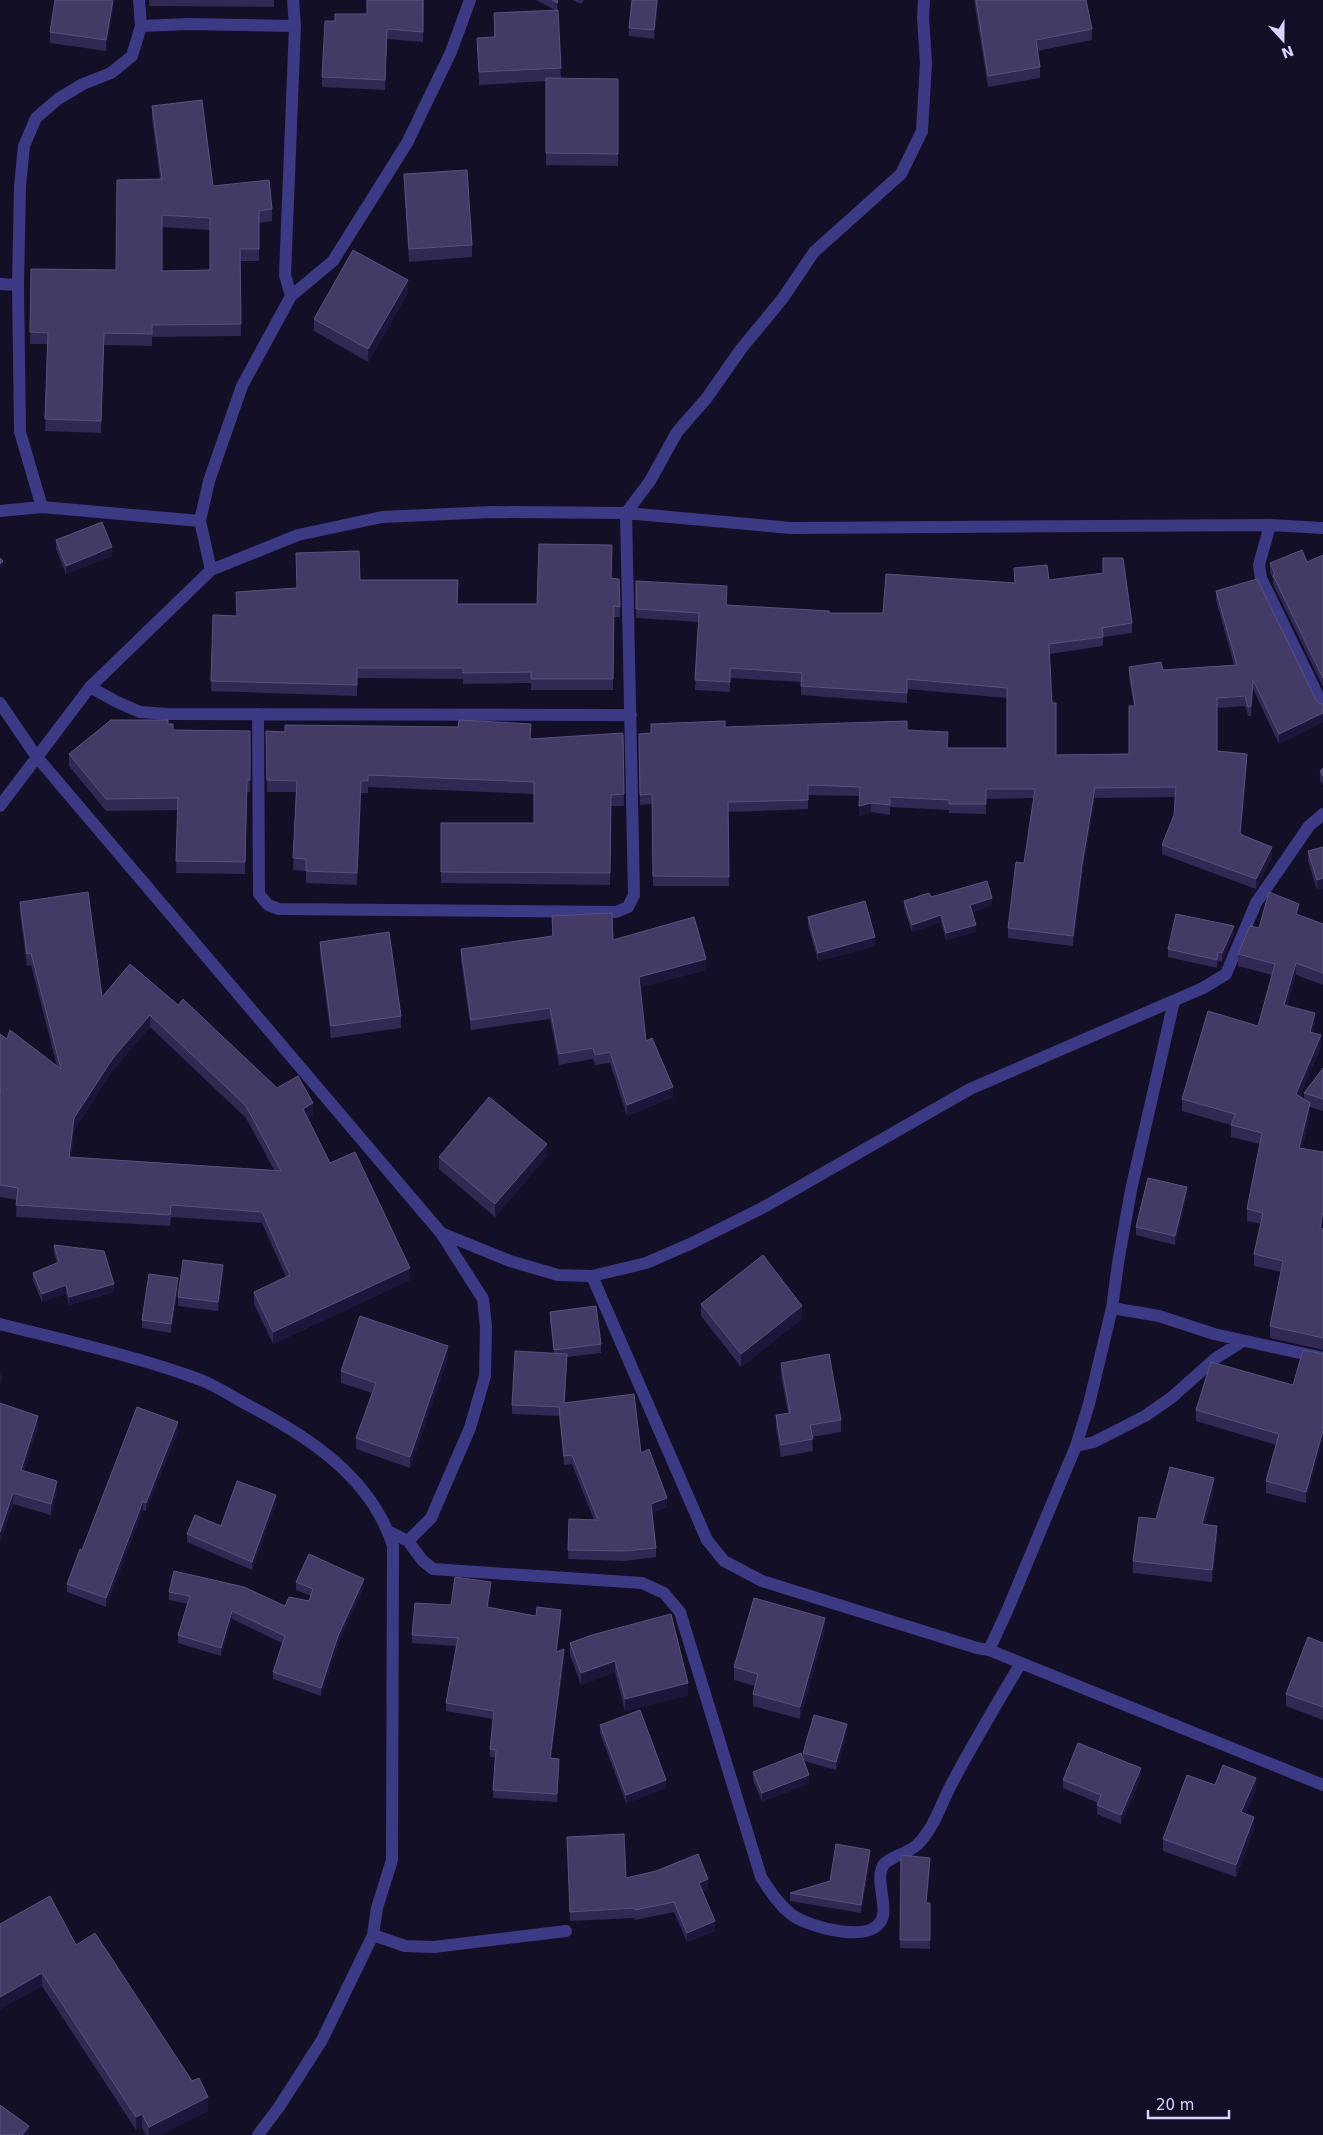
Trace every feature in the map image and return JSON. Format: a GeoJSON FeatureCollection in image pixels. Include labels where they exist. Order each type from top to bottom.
{"type":"FeatureCollection","features":[{"type":"Feature","properties":{"kind":"street"},"geometry":{"type":"LineString","coordinates":[[42,507],[20,432],[18,285],[20,186],[24,146],[36,118],[58,99],[83,84],[111,74],[132,56],[141,26],[140,0]]}},
{"type":"Feature","properties":{"kind":"street"},"geometry":{"type":"LineString","coordinates":[[291,296],[285,275],[295,26],[293,0]]}},
{"type":"Feature","properties":{"kind":"street"},"geometry":{"type":"LineString","coordinates":[[211,570],[200,521],[209,481],[242,386],[291,296],[333,261],[407,143],[451,52],[470,0]]}},
{"type":"Feature","properties":{"kind":"street"},"geometry":{"type":"LineString","coordinates":[[258,714],[259,894],[268,906],[279,909],[616,912],[628,907],[634,896],[626,512],[650,481],[677,432],[706,399],[814,252],[901,174],[922,131],[926,63],[923,18],[924,0]]}},
{"type":"Feature","properties":{"kind":"street"},"geometry":{"type":"LineString","coordinates":[[141,26],[188,24],[295,26]]}},
{"type":"Feature","properties":{"kind":"street"},"geometry":{"type":"LineString","coordinates":[[0,284],[18,285]]}},
{"type":"Feature","properties":{"kind":"street"},"geometry":{"type":"LineString","coordinates":[[0,511],[42,507],[200,521]]}},
{"type":"Feature","properties":{"kind":"street"},"geometry":{"type":"LineString","coordinates":[[0,806],[90,687],[211,570],[298,535],[382,517],[492,512],[626,512],[791,528],[1270,525],[1323,528]]}},
{"type":"Feature","properties":{"kind":"street"},"geometry":{"type":"LineString","coordinates":[[1270,525],[1259,565],[1261,578],[1323,706]]}},
{"type":"Feature","properties":{"kind":"street"},"geometry":{"type":"LineString","coordinates":[[90,687],[116,702],[140,712],[167,714],[630,715]]}},
{"type":"Feature","properties":{"kind":"street"},"geometry":{"type":"LineString","coordinates":[[0,703],[36,756],[442,1233],[483,1298],[486,1327],[485,1376],[470,1428],[431,1518],[408,1542]]}},
{"type":"Feature","properties":{"kind":"street"},"geometry":{"type":"LineString","coordinates":[[442,1233],[510,1260],[558,1276],[592,1276],[646,1262],[690,1244],[764,1207],[970,1089],[1203,988],[1226,974],[1256,903],[1309,826],[1323,814]]}},
{"type":"Feature","properties":{"kind":"street"},"geometry":{"type":"LineString","coordinates":[[989,1650],[1076,1446],[1112,1308],[1131,1190],[1174,1001]]}},
{"type":"Feature","properties":{"kind":"street"},"geometry":{"type":"LineString","coordinates":[[592,1276],[707,1540],[724,1561],[762,1581],[977,1648],[989,1650],[1323,1785]]}},
{"type":"Feature","properties":{"kind":"street"},"geometry":{"type":"LineString","coordinates":[[1112,1308],[1159,1316],[1242,1340],[1323,1358]]}},
{"type":"Feature","properties":{"kind":"street"},"geometry":{"type":"LineString","coordinates":[[0,1324],[153,1363],[203,1381],[265,1414],[325,1452],[354,1481],[376,1508],[388,1531],[393,1546],[392,1860],[377,1908],[373,1935],[322,2040],[279,2107],[258,2135]]}},
{"type":"Feature","properties":{"kind":"street"},"geometry":{"type":"LineString","coordinates":[[1076,1446],[1094,1442],[1145,1416],[1172,1398],[1216,1358],[1242,1340]]}},
{"type":"Feature","properties":{"kind":"street"},"geometry":{"type":"LineString","coordinates":[[388,1531],[408,1542],[422,1560],[433,1569],[642,1582],[664,1593],[680,1612],[761,1877],[778,1902],[793,1916],[812,1925],[850,1933],[868,1931],[878,1925],[883,1915],[881,1871],[884,1864],[917,1846],[928,1831],[972,1746],[1021,1663]]}},
{"type":"Feature","properties":{"kind":"street"},"geometry":{"type":"LineString","coordinates":[[373,1935],[405,1946],[434,1947],[566,1931]]}},
{"type":"Feature","properties":{"kind":"building"},"geometry":{"type":"Polygon","coordinates":[[[55,0],[113,0],[106,40],[50,32],[55,0]]]}},
{"type":"Feature","properties":{"kind":"building"},"geometry":{"type":"Polygon","coordinates":[[[367,0],[423,0],[423,32],[387,29],[385,80],[322,77],[325,21],[335,21],[335,14],[367,14],[367,0]]]}},
{"type":"Feature","properties":{"kind":"building"},"geometry":{"type":"Polygon","coordinates":[[[632,0],[657,0],[654,30],[629,28],[632,0]]]}},
{"type":"Feature","properties":{"kind":"building"},"geometry":{"type":"Polygon","coordinates":[[[976,0],[1086,0],[1092,29],[1036,40],[1040,67],[988,76],[976,0]]]}},
{"type":"Feature","properties":{"kind":"building"},"geometry":{"type":"Polygon","coordinates":[[[558,10],[561,68],[479,72],[477,38],[495,37],[494,13],[558,10]]]}},
{"type":"Feature","properties":{"kind":"building"},"geometry":{"type":"Polygon","coordinates":[[[546,78],[618,79],[618,154],[546,153],[546,78]]]}},
{"type":"Feature","properties":{"kind":"building"},"geometry":{"type":"Polygon","coordinates":[[[202,100],[213,186],[269,180],[272,209],[259,211],[259,249],[240,249],[241,324],[152,325],[152,334],[104,333],[101,421],[45,419],[48,333],[30,332],[31,269],[116,270],[117,180],[162,179],[152,106],[202,100]],[[162,215],[162,271],[210,270],[210,218],[162,215]]]}},
{"type":"Feature","properties":{"kind":"building"},"geometry":{"type":"Polygon","coordinates":[[[467,170],[472,245],[409,249],[404,174],[467,170]]]}},
{"type":"Feature","properties":{"kind":"building"},"geometry":{"type":"Polygon","coordinates":[[[353,250],[408,280],[368,349],[314,319],[353,250]]]}},
{"type":"Feature","properties":{"kind":"building"},"geometry":{"type":"Polygon","coordinates":[[[102,522],[112,547],[66,566],[56,540],[102,522]]]}},
{"type":"Feature","properties":{"kind":"building"},"geometry":{"type":"Polygon","coordinates":[[[539,544],[612,545],[611,578],[619,579],[620,607],[614,606],[613,679],[531,679],[531,672],[463,673],[463,668],[357,668],[357,685],[211,681],[213,615],[237,616],[236,592],[297,588],[296,553],[359,551],[360,580],[458,580],[457,604],[537,604],[539,544]]]}},
{"type":"Feature","properties":{"kind":"building"},"geometry":{"type":"Polygon","coordinates":[[[1302,550],[1307,562],[1323,555],[1323,678],[1273,575],[1275,574],[1270,563],[1302,550]]]}},
{"type":"Feature","properties":{"kind":"building"},"geometry":{"type":"Polygon","coordinates":[[[1103,558],[1123,558],[1132,623],[1102,628],[1103,637],[1049,644],[1052,703],[1056,703],[1056,755],[1129,754],[1129,706],[1135,706],[1129,667],[1161,662],[1163,670],[1237,665],[1216,591],[1257,579],[1316,700],[1323,704],[1323,713],[1279,734],[1253,680],[1251,706],[1248,707],[1245,696],[1217,698],[1217,751],[1247,754],[1240,833],[1272,847],[1256,879],[1162,845],[1174,815],[1176,787],[1095,788],[1082,865],[1073,936],[1008,928],[1016,862],[1024,863],[1035,789],[986,789],[986,804],[949,804],[949,800],[890,797],[890,805],[871,803],[859,806],[860,787],[808,785],[808,800],[728,802],[729,877],[653,876],[652,794],[640,795],[639,734],[651,733],[651,724],[725,721],[725,727],[907,721],[907,730],[948,732],[947,748],[1007,748],[1007,688],[907,679],[907,693],[801,686],[802,673],[730,668],[730,682],[695,680],[699,613],[636,609],[636,581],[727,586],[726,605],[829,611],[829,613],[883,613],[886,574],[1015,583],[1014,568],[1047,565],[1049,580],[1103,573],[1103,558]]]}},
{"type":"Feature","properties":{"kind":"building"},"geometry":{"type":"Polygon","coordinates":[[[111,720],[168,720],[168,724],[173,724],[173,730],[250,731],[250,780],[247,780],[245,862],[176,861],[178,798],[106,799],[69,754],[111,720]]]}},
{"type":"Feature","properties":{"kind":"building"},"geometry":{"type":"Polygon","coordinates":[[[459,720],[531,724],[530,739],[623,733],[624,794],[611,795],[610,873],[441,872],[441,823],[534,823],[534,782],[368,775],[368,781],[361,781],[357,873],[306,871],[306,859],[293,858],[297,781],[267,780],[266,731],[285,732],[285,725],[458,727],[459,720]]]}},
{"type":"Feature","properties":{"kind":"building"},"geometry":{"type":"Polygon","coordinates":[[[1323,847],[1323,878],[1317,880],[1308,851],[1323,847]]]}},
{"type":"Feature","properties":{"kind":"building"},"geometry":{"type":"Polygon","coordinates":[[[987,881],[992,898],[970,905],[976,925],[946,933],[941,915],[912,925],[904,901],[929,893],[931,897],[987,881]]]}},
{"type":"Feature","properties":{"kind":"building"},"geometry":{"type":"Polygon","coordinates":[[[88,892],[102,997],[130,964],[178,1005],[183,999],[277,1088],[298,1076],[313,1103],[303,1109],[330,1163],[355,1152],[410,1268],[273,1332],[254,1292],[290,1275],[262,1212],[171,1205],[170,1215],[16,1205],[18,1188],[0,1185],[0,1034],[7,1039],[10,1030],[61,1069],[31,953],[27,954],[20,902],[88,892]],[[150,1015],[113,1058],[74,1118],[69,1157],[281,1171],[246,1106],[150,1015]]]}},
{"type":"Feature","properties":{"kind":"building"},"geometry":{"type":"Polygon","coordinates":[[[1269,892],[1299,904],[1296,914],[1323,924],[1323,973],[1296,963],[1284,1005],[1315,1013],[1310,1032],[1321,1035],[1296,1094],[1310,1103],[1299,1148],[1323,1152],[1323,1211],[1320,1228],[1323,1229],[1323,1338],[1270,1326],[1283,1261],[1254,1254],[1263,1213],[1247,1209],[1262,1133],[1231,1125],[1235,1114],[1182,1099],[1208,1011],[1258,1026],[1275,964],[1238,954],[1250,926],[1259,928],[1269,892]]]}},
{"type":"Feature","properties":{"kind":"building"},"geometry":{"type":"Polygon","coordinates":[[[865,901],[875,937],[818,953],[808,917],[865,901]]]}},
{"type":"Feature","properties":{"kind":"building"},"geometry":{"type":"Polygon","coordinates":[[[612,913],[613,940],[694,917],[706,959],[639,977],[646,1041],[652,1038],[673,1087],[627,1105],[610,1052],[595,1055],[593,1048],[559,1054],[550,1008],[471,1020],[461,949],[553,936],[552,916],[612,913]]]}},
{"type":"Feature","properties":{"kind":"building"},"geometry":{"type":"Polygon","coordinates":[[[1176,914],[1234,926],[1222,953],[1218,952],[1217,960],[1168,949],[1176,914]]]}},
{"type":"Feature","properties":{"kind":"building"},"geometry":{"type":"Polygon","coordinates":[[[389,932],[401,1016],[331,1026],[320,942],[389,932]]]}},
{"type":"Feature","properties":{"kind":"building"},"geometry":{"type":"Polygon","coordinates":[[[1323,1068],[1323,1099],[1304,1093],[1323,1068]]]}},
{"type":"Feature","properties":{"kind":"building"},"geometry":{"type":"Polygon","coordinates":[[[489,1097],[547,1144],[495,1204],[439,1157],[489,1097]]]}},
{"type":"Feature","properties":{"kind":"building"},"geometry":{"type":"Polygon","coordinates":[[[1148,1178],[1187,1187],[1175,1236],[1136,1227],[1148,1178]]]}},
{"type":"Feature","properties":{"kind":"building"},"geometry":{"type":"Polygon","coordinates":[[[54,1245],[104,1251],[114,1284],[69,1297],[66,1285],[42,1294],[33,1273],[59,1262],[54,1245]]]}},
{"type":"Feature","properties":{"kind":"building"},"geometry":{"type":"Polygon","coordinates":[[[763,1255],[802,1306],[741,1354],[701,1304],[763,1255]]]}},
{"type":"Feature","properties":{"kind":"building"},"geometry":{"type":"Polygon","coordinates":[[[183,1260],[223,1265],[218,1302],[178,1297],[183,1260]]]}},
{"type":"Feature","properties":{"kind":"building"},"geometry":{"type":"Polygon","coordinates":[[[149,1274],[178,1278],[171,1324],[142,1320],[149,1274]]]}},
{"type":"Feature","properties":{"kind":"building"},"geometry":{"type":"Polygon","coordinates":[[[596,1306],[601,1344],[554,1350],[550,1312],[596,1306]]]}},
{"type":"Feature","properties":{"kind":"building"},"geometry":{"type":"Polygon","coordinates":[[[360,1316],[448,1346],[410,1457],[356,1438],[376,1383],[341,1371],[360,1316]]]}},
{"type":"Feature","properties":{"kind":"building"},"geometry":{"type":"Polygon","coordinates":[[[1303,1350],[1323,1354],[1323,1430],[1306,1492],[1266,1481],[1279,1434],[1196,1410],[1211,1362],[1293,1385],[1303,1350]]]}},
{"type":"Feature","properties":{"kind":"building"},"geometry":{"type":"Polygon","coordinates":[[[515,1351],[567,1354],[564,1403],[634,1394],[641,1453],[649,1449],[667,1498],[651,1504],[656,1548],[624,1551],[568,1550],[569,1519],[598,1520],[572,1455],[564,1456],[559,1407],[512,1405],[515,1351]]]}},
{"type":"Feature","properties":{"kind":"building"},"geometry":{"type":"Polygon","coordinates":[[[829,1354],[841,1420],[810,1425],[813,1439],[781,1445],[776,1415],[790,1413],[781,1363],[829,1354]]]}},
{"type":"Feature","properties":{"kind":"building"},"geometry":{"type":"Polygon","coordinates":[[[0,1403],[38,1416],[21,1470],[57,1481],[51,1504],[13,1493],[0,1532],[0,1403]]]}},
{"type":"Feature","properties":{"kind":"building"},"geometry":{"type":"Polygon","coordinates":[[[137,1407],[178,1422],[146,1503],[143,1501],[106,1598],[67,1584],[137,1407]]]}},
{"type":"Feature","properties":{"kind":"building"},"geometry":{"type":"Polygon","coordinates":[[[1170,1467],[1214,1478],[1202,1524],[1217,1526],[1212,1570],[1133,1561],[1139,1517],[1156,1519],[1170,1467]]]}},
{"type":"Feature","properties":{"kind":"building"},"geometry":{"type":"Polygon","coordinates":[[[237,1481],[276,1495],[252,1562],[187,1534],[195,1515],[221,1526],[237,1481]]]}},
{"type":"Feature","properties":{"kind":"building"},"geometry":{"type":"Polygon","coordinates":[[[309,1554],[364,1579],[338,1636],[321,1688],[273,1672],[285,1636],[232,1611],[221,1648],[178,1635],[190,1596],[169,1592],[174,1571],[244,1587],[285,1606],[289,1597],[309,1601],[313,1589],[296,1582],[309,1554]]]}},
{"type":"Feature","properties":{"kind":"building"},"geometry":{"type":"Polygon","coordinates":[[[455,1577],[491,1582],[487,1607],[536,1616],[537,1607],[561,1610],[556,1652],[564,1649],[550,1758],[559,1759],[557,1794],[493,1790],[496,1750],[490,1749],[494,1711],[446,1703],[458,1638],[412,1635],[415,1603],[451,1605],[455,1577]]]}},
{"type":"Feature","properties":{"kind":"building"},"geometry":{"type":"Polygon","coordinates":[[[754,1598],[825,1618],[800,1707],[753,1694],[758,1674],[734,1667],[754,1598]]]}},
{"type":"Feature","properties":{"kind":"building"},"geometry":{"type":"Polygon","coordinates":[[[671,1614],[688,1683],[625,1699],[615,1661],[581,1673],[570,1643],[592,1635],[671,1614]]]}},
{"type":"Feature","properties":{"kind":"building"},"geometry":{"type":"Polygon","coordinates":[[[1308,1637],[1323,1643],[1323,1707],[1286,1694],[1308,1637]]]}},
{"type":"Feature","properties":{"kind":"building"},"geometry":{"type":"Polygon","coordinates":[[[640,1710],[666,1780],[626,1795],[600,1725],[640,1710]]]}},
{"type":"Feature","properties":{"kind":"building"},"geometry":{"type":"Polygon","coordinates":[[[814,1715],[847,1724],[836,1762],[803,1753],[814,1715]]]}},
{"type":"Feature","properties":{"kind":"building"},"geometry":{"type":"Polygon","coordinates":[[[1078,1743],[1141,1768],[1121,1815],[1097,1805],[1101,1795],[1063,1780],[1078,1743]]]}},
{"type":"Feature","properties":{"kind":"building"},"geometry":{"type":"Polygon","coordinates":[[[801,1753],[809,1775],[762,1793],[753,1772],[801,1753]]]}},
{"type":"Feature","properties":{"kind":"building"},"geometry":{"type":"Polygon","coordinates":[[[1223,1765],[1256,1778],[1241,1812],[1254,1817],[1236,1865],[1163,1839],[1187,1775],[1215,1785],[1223,1765]]]}},
{"type":"Feature","properties":{"kind":"building"},"geometry":{"type":"Polygon","coordinates":[[[624,1834],[626,1878],[656,1871],[698,1854],[708,1879],[699,1883],[715,1921],[687,1933],[674,1902],[635,1910],[634,1908],[570,1912],[567,1837],[624,1834]]]}},
{"type":"Feature","properties":{"kind":"building"},"geometry":{"type":"Polygon","coordinates":[[[836,1844],[870,1850],[861,1905],[790,1893],[830,1881],[836,1844]]]}},
{"type":"Feature","properties":{"kind":"building"},"geometry":{"type":"Polygon","coordinates":[[[901,1855],[930,1858],[926,1903],[930,1903],[930,1940],[900,1940],[901,1855]]]}},
{"type":"Feature","properties":{"kind":"building"},"geometry":{"type":"Polygon","coordinates":[[[50,1896],[76,1945],[95,1933],[192,2081],[199,2078],[208,2097],[149,2127],[142,2114],[136,2117],[42,1973],[0,1997],[0,1924],[50,1896]]]}},
{"type":"Feature","properties":{"kind":"building"},"geometry":{"type":"Polygon","coordinates":[[[0,2105],[29,2126],[22,2135],[0,2135],[0,2105]]]}}]}
